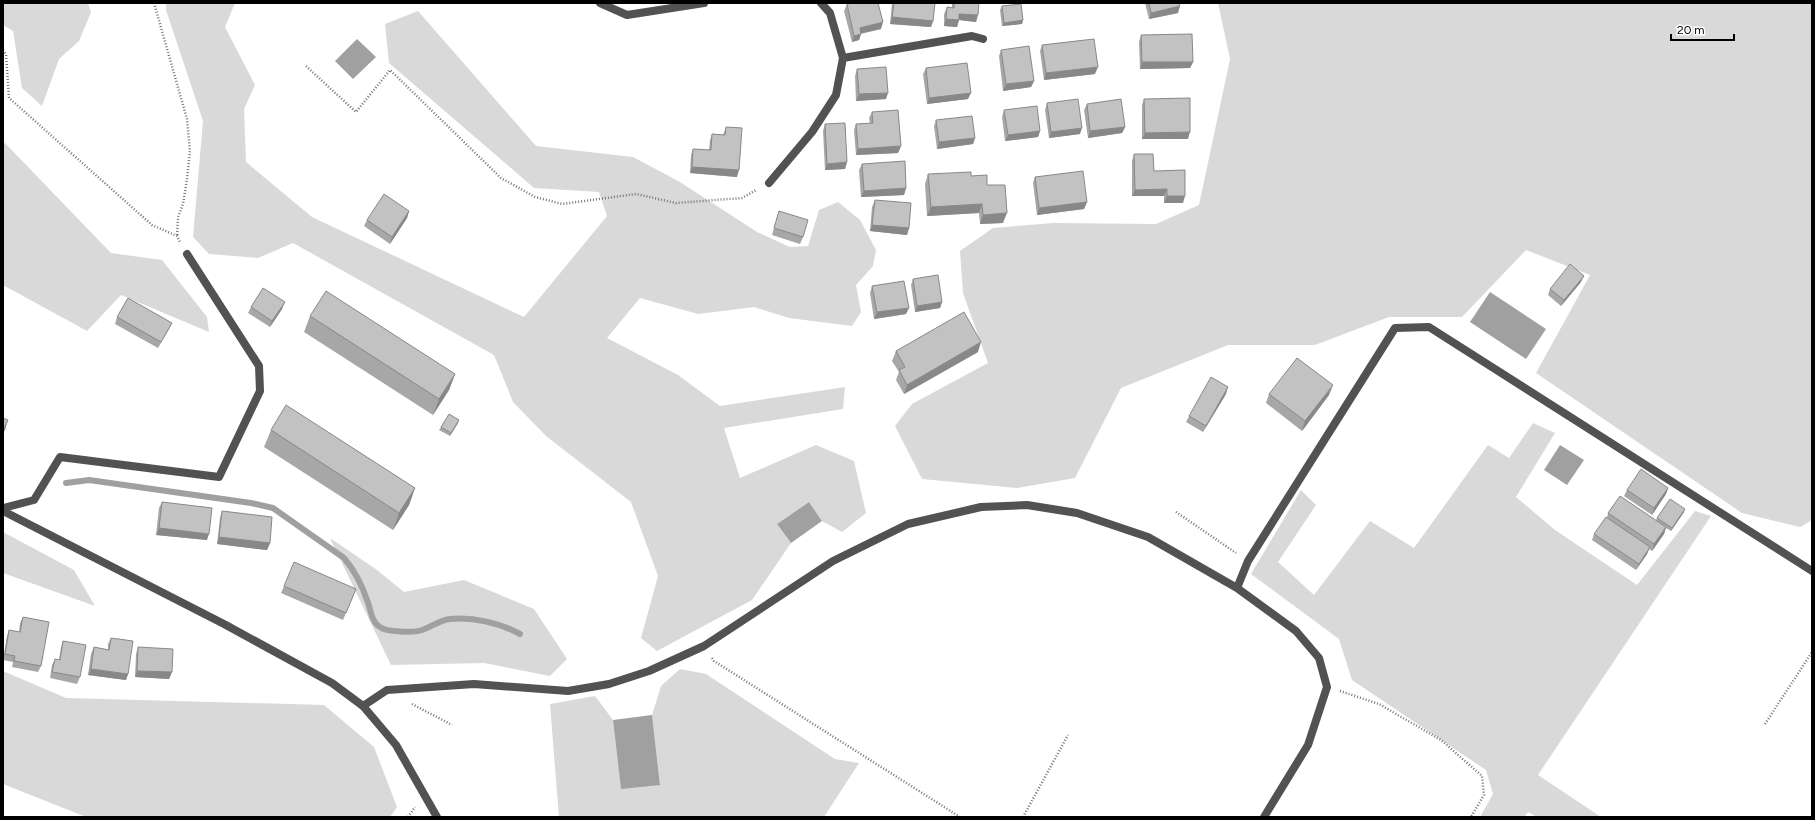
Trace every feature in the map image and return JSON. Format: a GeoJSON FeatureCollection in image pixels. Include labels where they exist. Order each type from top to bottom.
{"type":"FeatureCollection","features":[{"type":"Feature","properties":{"kind":"street"},"geometry":{"type":"LineString","coordinates":[[600,3],[627,15],[704,3]]}},
{"type":"Feature","properties":{"kind":"street"},"geometry":{"type":"LineString","coordinates":[[769,183],[812,132],[836,95],[843,58],[830,13],[821,3]]}},
{"type":"Feature","properties":{"kind":"street"},"geometry":{"type":"LineString","coordinates":[[843,58],[972,36],[983,39]]}},
{"type":"Feature","properties":{"kind":"street"},"geometry":{"type":"LineString","coordinates":[[3,508],[34,500],[60,457],[219,477],[260,391],[259,366],[187,254]]}},
{"type":"Feature","properties":{"kind":"street"},"geometry":{"type":"LineString","coordinates":[[1237,588],[1248,561],[1395,328],[1429,327],[1812,571]]}},
{"type":"Feature","properties":{"kind":"street"},"geometry":{"type":"LineString","coordinates":[[363,706],[387,690],[474,684],[568,691],[609,684],[649,671],[704,646],[833,561],[908,524],[982,507],[1027,505],[1077,513],[1148,537],[1237,588],[1296,631],[1319,658],[1327,687],[1308,745],[1264,817]]}},
{"type":"Feature","properties":{"kind":"street"},"geometry":{"type":"LineString","coordinates":[[3,512],[291,660],[332,683],[363,706],[396,745],[438,817]]}},
{"type":"Feature","properties":{"kind":"path"},"geometry":{"type":"LineString","coordinates":[[154,3],[187,119],[190,151],[187,178],[178,218],[177,236],[187,254]]}},
{"type":"Feature","properties":{"kind":"path"},"geometry":{"type":"LineString","coordinates":[[3,50],[6,54],[9,98],[152,224],[177,236]]}},
{"type":"Feature","properties":{"kind":"path"},"geometry":{"type":"LineString","coordinates":[[306,66],[356,112],[390,70],[501,178],[535,197],[562,204],[636,194],[676,203],[742,198],[769,183]]}},
{"type":"Feature","properties":{"kind":"path"},"geometry":{"type":"LineString","coordinates":[[1176,512],[1248,561]]}},
{"type":"Feature","properties":{"kind":"path"},"geometry":{"type":"LineString","coordinates":[[704,646],[714,661],[960,817]]}},
{"type":"Feature","properties":{"kind":"path"},"geometry":{"type":"LineString","coordinates":[[1765,724],[1812,652]]}},
{"type":"Feature","properties":{"kind":"path"},"geometry":{"type":"LineString","coordinates":[[1327,687],[1379,704],[1441,740],[1482,776],[1484,795],[1470,817]]}},
{"type":"Feature","properties":{"kind":"path"},"geometry":{"type":"LineString","coordinates":[[387,690],[452,725]]}},
{"type":"Feature","properties":{"kind":"path"},"geometry":{"type":"LineString","coordinates":[[1022,817],[1068,735]]}},
{"type":"Feature","properties":{"kind":"shaded area"},"geometry":{"type":"Polygon","coordinates":[[[3,3],[88,3],[91,12],[79,41],[59,59],[42,106],[22,88],[13,31],[3,25],[3,3]]]}},
{"type":"Feature","properties":{"kind":"shaded area"},"geometry":{"type":"Polygon","coordinates":[[[166,3],[235,3],[225,27],[255,85],[244,109],[246,162],[312,217],[524,317],[607,216],[599,192],[534,188],[389,63],[385,24],[418,11],[536,146],[633,157],[680,182],[757,232],[790,247],[808,246],[819,210],[838,202],[860,220],[876,250],[873,266],[856,285],[861,312],[852,326],[789,318],[754,307],[698,314],[640,298],[607,338],[678,375],[720,406],[845,387],[843,409],[724,428],[740,478],[816,445],[854,461],[866,513],[842,532],[822,521],[809,502],[777,524],[791,543],[752,600],[657,651],[641,638],[658,576],[631,502],[546,436],[513,402],[494,355],[293,243],[258,258],[209,254],[193,237],[203,121],[166,10],[166,3]]]}},
{"type":"Feature","properties":{"kind":"shaded area"},"geometry":{"type":"Polygon","coordinates":[[[1218,3],[1812,3],[1812,520],[1800,527],[1742,513],[1536,373],[1590,275],[1526,250],[1462,317],[1389,317],[1315,345],[1228,345],[1121,388],[1075,478],[1017,488],[922,479],[895,426],[912,404],[988,363],[963,293],[960,251],[993,228],[1053,223],[1156,224],[1199,205],[1230,59],[1218,3]]]}},
{"type":"Feature","properties":{"kind":"shaded area"},"geometry":{"type":"Polygon","coordinates":[[[357,39],[376,57],[353,79],[335,61],[357,39]]]}},
{"type":"Feature","properties":{"kind":"shaded area"},"geometry":{"type":"Polygon","coordinates":[[[3,141],[111,253],[162,260],[207,317],[209,332],[121,295],[87,331],[3,285],[3,141]]]}},
{"type":"Feature","properties":{"kind":"shaded area"},"geometry":{"type":"Polygon","coordinates":[[[1490,292],[1546,329],[1526,359],[1470,322],[1490,292]]]}},
{"type":"Feature","properties":{"kind":"shaded area"},"geometry":{"type":"Polygon","coordinates":[[[1533,423],[1555,433],[1516,497],[1555,530],[1637,585],[1695,511],[1711,516],[1538,775],[1601,817],[1537,817],[1528,812],[1524,817],[1480,817],[1493,794],[1486,770],[1352,680],[1339,639],[1251,574],[1301,490],[1316,505],[1278,562],[1314,595],[1370,521],[1414,548],[1488,445],[1509,458],[1533,423]]]}},
{"type":"Feature","properties":{"kind":"shaded area"},"geometry":{"type":"Polygon","coordinates":[[[1560,445],[1584,460],[1567,485],[1544,470],[1560,445]]]}},
{"type":"Feature","properties":{"kind":"shaded area"},"geometry":{"type":"Polygon","coordinates":[[[809,502],[822,521],[791,543],[777,524],[809,502]]]}},
{"type":"Feature","properties":{"kind":"shaded area"},"geometry":{"type":"Polygon","coordinates":[[[3,532],[74,570],[95,606],[3,573],[3,532]]]}},
{"type":"Feature","properties":{"kind":"shaded area"},"geometry":{"type":"Polygon","coordinates":[[[330,538],[377,570],[404,592],[464,580],[534,609],[567,659],[550,676],[484,663],[391,665],[330,538]]]}},
{"type":"Feature","properties":{"kind":"shaded area"},"geometry":{"type":"Polygon","coordinates":[[[680,669],[706,674],[835,759],[859,763],[824,817],[559,817],[550,704],[595,696],[613,720],[621,788],[660,784],[652,715],[661,686],[680,669]]]}},
{"type":"Feature","properties":{"kind":"shaded area"},"geometry":{"type":"Polygon","coordinates":[[[3,671],[66,698],[324,705],[374,747],[397,807],[390,817],[86,817],[3,784],[3,671]]]}},
{"type":"Feature","properties":{"kind":"shaded area"},"geometry":{"type":"Polygon","coordinates":[[[652,715],[660,785],[621,789],[613,720],[652,715]]]}},
{"type":"Feature","properties":{"kind":"building"},"geometry":{"type":"Polygon","coordinates":[[[878,3],[883,22],[860,28],[861,34],[854,36],[847,4],[878,3]]]}},
{"type":"Feature","properties":{"kind":"building"},"geometry":{"type":"Polygon","coordinates":[[[894,3],[935,3],[933,21],[892,17],[894,3]]]}},
{"type":"Feature","properties":{"kind":"building"},"geometry":{"type":"Polygon","coordinates":[[[954,3],[979,3],[978,15],[959,14],[959,20],[946,19],[947,7],[954,8],[954,3]]]}},
{"type":"Feature","properties":{"kind":"building"},"geometry":{"type":"Polygon","coordinates":[[[1149,3],[1179,3],[1180,6],[1151,13],[1149,3]]]}},
{"type":"Feature","properties":{"kind":"building"},"geometry":{"type":"Polygon","coordinates":[[[1021,4],[1023,20],[1004,23],[1002,6],[1021,4]]]}},
{"type":"Feature","properties":{"kind":"building"},"geometry":{"type":"Polygon","coordinates":[[[1192,34],[1193,62],[1142,62],[1141,35],[1192,34]]]}},
{"type":"Feature","properties":{"kind":"building"},"geometry":{"type":"Polygon","coordinates":[[[1094,39],[1098,67],[1046,73],[1042,45],[1094,39]]]}},
{"type":"Feature","properties":{"kind":"building"},"geometry":{"type":"Polygon","coordinates":[[[1029,46],[1034,81],[1006,84],[1001,50],[1029,46]]]}},
{"type":"Feature","properties":{"kind":"building"},"geometry":{"type":"Polygon","coordinates":[[[967,63],[971,93],[929,98],[926,68],[967,63]]]}},
{"type":"Feature","properties":{"kind":"building"},"geometry":{"type":"Polygon","coordinates":[[[886,67],[888,93],[859,94],[857,69],[886,67]]]}},
{"type":"Feature","properties":{"kind":"building"},"geometry":{"type":"Polygon","coordinates":[[[1190,98],[1190,132],[1145,133],[1144,99],[1190,98]]]}},
{"type":"Feature","properties":{"kind":"building"},"geometry":{"type":"Polygon","coordinates":[[[1078,99],[1082,128],[1051,132],[1047,103],[1078,99]]]}},
{"type":"Feature","properties":{"kind":"building"},"geometry":{"type":"Polygon","coordinates":[[[1121,99],[1125,127],[1090,131],[1087,104],[1121,99]]]}},
{"type":"Feature","properties":{"kind":"building"},"geometry":{"type":"Polygon","coordinates":[[[1037,106],[1040,131],[1008,135],[1004,110],[1037,106]]]}},
{"type":"Feature","properties":{"kind":"building"},"geometry":{"type":"Polygon","coordinates":[[[898,110],[901,146],[858,149],[856,124],[873,123],[872,112],[898,110]]]}},
{"type":"Feature","properties":{"kind":"building"},"geometry":{"type":"Polygon","coordinates":[[[972,116],[975,138],[939,142],[936,120],[972,116]]]}},
{"type":"Feature","properties":{"kind":"building"},"geometry":{"type":"Polygon","coordinates":[[[845,123],[847,162],[827,164],[825,124],[845,123]]]}},
{"type":"Feature","properties":{"kind":"building"},"geometry":{"type":"Polygon","coordinates":[[[726,127],[742,128],[739,170],[692,167],[693,149],[711,150],[712,134],[725,135],[726,127]]]}},
{"type":"Feature","properties":{"kind":"building"},"geometry":{"type":"Polygon","coordinates":[[[1134,154],[1153,154],[1154,171],[1185,170],[1185,196],[1167,196],[1167,189],[1135,190],[1134,154]]]}},
{"type":"Feature","properties":{"kind":"building"},"geometry":{"type":"Polygon","coordinates":[[[905,161],[906,188],[864,191],[862,164],[905,161]]]}},
{"type":"Feature","properties":{"kind":"building"},"geometry":{"type":"Polygon","coordinates":[[[1083,171],[1087,202],[1039,208],[1035,177],[1083,171]]]}},
{"type":"Feature","properties":{"kind":"building"},"geometry":{"type":"Polygon","coordinates":[[[971,172],[971,176],[987,175],[987,185],[1005,185],[1007,213],[983,215],[982,204],[931,207],[928,174],[971,172]]]}},
{"type":"Feature","properties":{"kind":"building"},"geometry":{"type":"Polygon","coordinates":[[[384,194],[409,211],[392,237],[367,220],[384,194]]]}},
{"type":"Feature","properties":{"kind":"building"},"geometry":{"type":"Polygon","coordinates":[[[875,200],[911,203],[909,228],[872,225],[875,200]]]}},
{"type":"Feature","properties":{"kind":"building"},"geometry":{"type":"Polygon","coordinates":[[[779,211],[808,220],[803,237],[774,228],[779,211]]]}},
{"type":"Feature","properties":{"kind":"building"},"geometry":{"type":"Polygon","coordinates":[[[1570,264],[1584,276],[1564,300],[1550,289],[1570,264]]]}},
{"type":"Feature","properties":{"kind":"building"},"geometry":{"type":"Polygon","coordinates":[[[938,275],[942,302],[917,306],[913,279],[938,275]]]}},
{"type":"Feature","properties":{"kind":"building"},"geometry":{"type":"Polygon","coordinates":[[[904,281],[909,308],[877,312],[872,286],[904,281]]]}},
{"type":"Feature","properties":{"kind":"building"},"geometry":{"type":"Polygon","coordinates":[[[263,288],[285,302],[272,321],[251,307],[263,288]]]}},
{"type":"Feature","properties":{"kind":"building"},"geometry":{"type":"Polygon","coordinates":[[[326,291],[455,374],[439,399],[310,316],[326,291]]]}},
{"type":"Feature","properties":{"kind":"building"},"geometry":{"type":"Polygon","coordinates":[[[128,298],[172,323],[161,342],[117,317],[128,298]]]}},
{"type":"Feature","properties":{"kind":"building"},"geometry":{"type":"Polygon","coordinates":[[[964,312],[981,342],[907,385],[899,370],[905,367],[896,351],[964,312]]]}},
{"type":"Feature","properties":{"kind":"building"},"geometry":{"type":"Polygon","coordinates":[[[1297,358],[1333,385],[1305,421],[1269,394],[1297,358]]]}},
{"type":"Feature","properties":{"kind":"building"},"geometry":{"type":"Polygon","coordinates":[[[1211,377],[1228,387],[1206,426],[1189,416],[1211,377]]]}},
{"type":"Feature","properties":{"kind":"building"},"geometry":{"type":"Polygon","coordinates":[[[286,405],[415,488],[399,513],[271,430],[286,405]]]}},
{"type":"Feature","properties":{"kind":"building"},"geometry":{"type":"Polygon","coordinates":[[[449,414],[459,420],[451,433],[441,427],[449,414]]]}},
{"type":"Feature","properties":{"kind":"building"},"geometry":{"type":"Polygon","coordinates":[[[3,418],[8,420],[3,430],[3,418]]]}},
{"type":"Feature","properties":{"kind":"building"},"geometry":{"type":"Polygon","coordinates":[[[1641,469],[1668,488],[1654,508],[1627,490],[1641,469]]]}},
{"type":"Feature","properties":{"kind":"building"},"geometry":{"type":"Polygon","coordinates":[[[1620,496],[1666,527],[1654,544],[1608,513],[1620,496]]]}},
{"type":"Feature","properties":{"kind":"building"},"geometry":{"type":"Polygon","coordinates":[[[1670,499],[1685,509],[1672,528],[1657,518],[1670,499]]]}},
{"type":"Feature","properties":{"kind":"building"},"geometry":{"type":"Polygon","coordinates":[[[162,502],[212,508],[209,534],[159,528],[162,502]]]}},
{"type":"Feature","properties":{"kind":"building"},"geometry":{"type":"Polygon","coordinates":[[[222,511],[272,517],[270,543],[219,537],[222,511]]]}},
{"type":"Feature","properties":{"kind":"building"},"geometry":{"type":"Polygon","coordinates":[[[1606,517],[1650,547],[1639,564],[1594,534],[1606,517]]]}},
{"type":"Feature","properties":{"kind":"building"},"geometry":{"type":"Polygon","coordinates":[[[294,562],[356,589],[346,613],[284,586],[294,562]]]}},
{"type":"Feature","properties":{"kind":"building"},"geometry":{"type":"Polygon","coordinates":[[[23,617],[49,622],[41,666],[14,661],[15,656],[5,654],[9,630],[20,632],[23,617]]]}},
{"type":"Feature","properties":{"kind":"building"},"geometry":{"type":"Polygon","coordinates":[[[111,638],[133,641],[128,674],[91,669],[94,647],[109,650],[111,638]]]}},
{"type":"Feature","properties":{"kind":"building"},"geometry":{"type":"Polygon","coordinates":[[[63,641],[86,645],[80,677],[52,672],[55,659],[60,660],[63,641]]]}},
{"type":"Feature","properties":{"kind":"building"},"geometry":{"type":"Polygon","coordinates":[[[138,647],[173,649],[172,672],[137,671],[138,647]]]}},
{"type":"Feature","properties":{"kind":"waterway"},"geometry":{"type":"LineString","coordinates":[[66,483],[89,480],[251,503],[273,508],[344,558],[360,583],[375,622],[383,629],[400,632],[413,632],[450,619],[468,619],[495,624],[520,634]]}}]}
